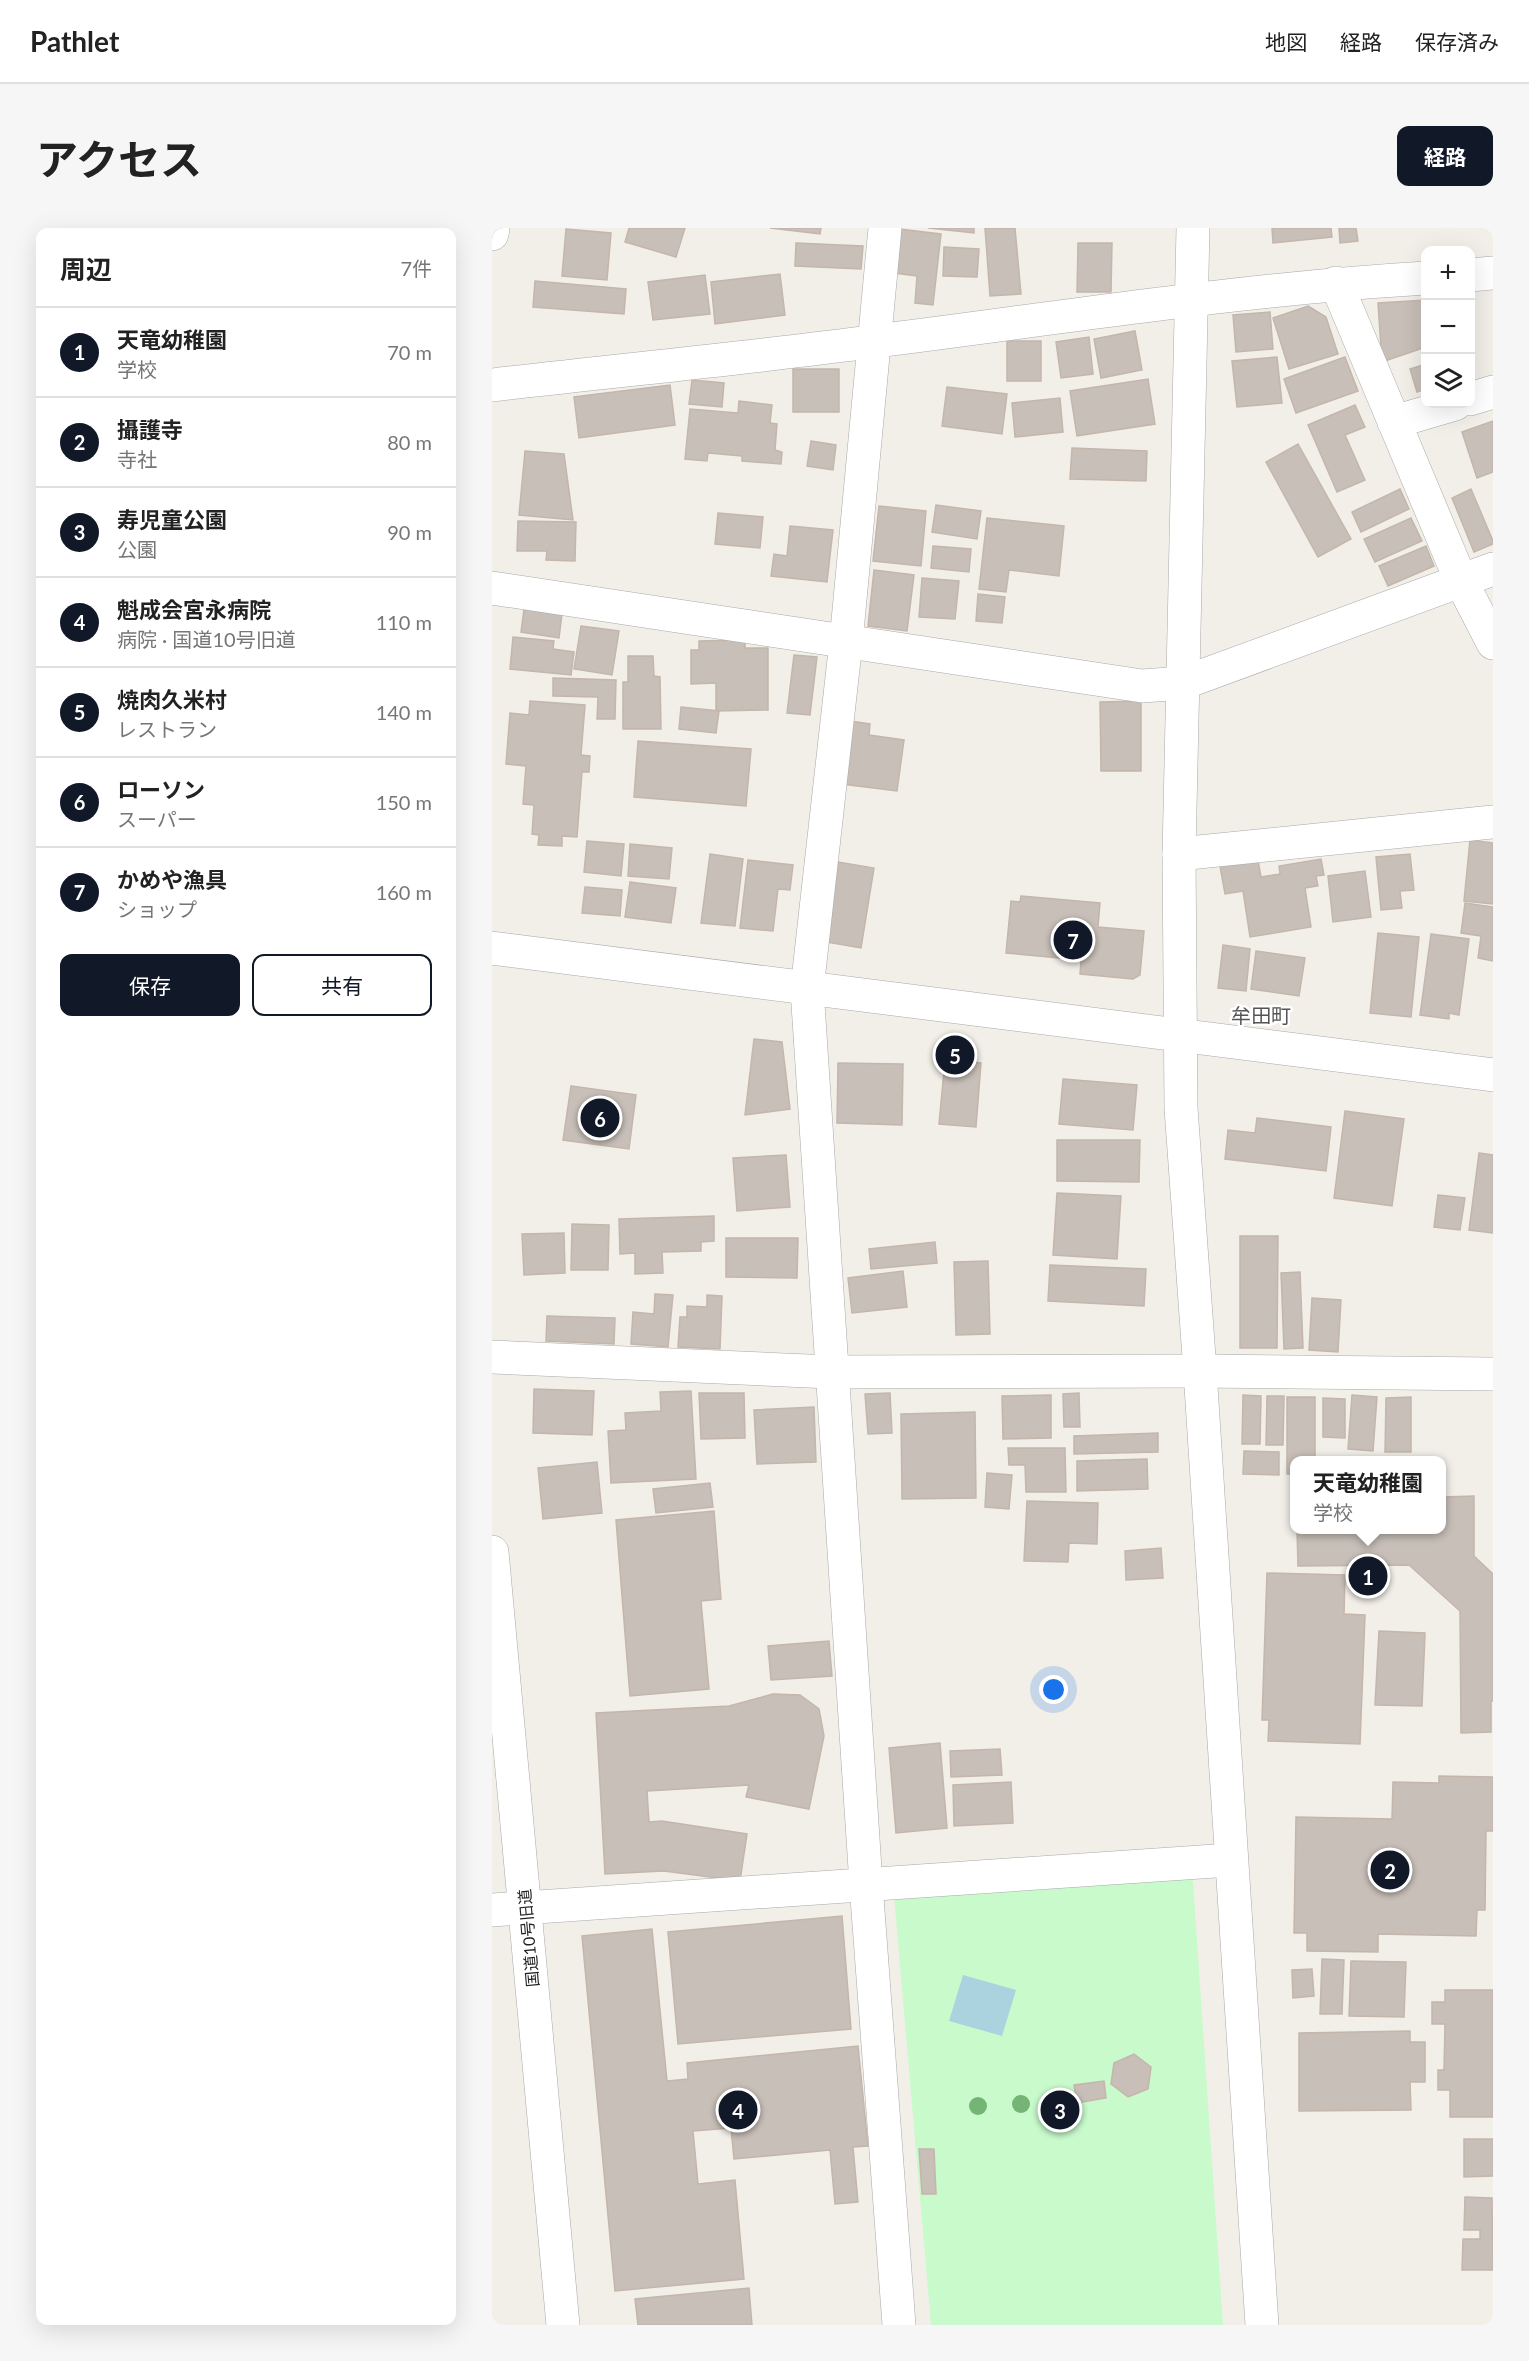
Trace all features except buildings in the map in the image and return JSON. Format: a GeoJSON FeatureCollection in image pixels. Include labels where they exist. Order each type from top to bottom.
{"type":"FeatureCollection","features":[{"type":"Feature","properties":{"kind":"street"},"geometry":{"type":"LineString","coordinates":[[492,234],[493,228]]}},
{"type":"Feature","properties":{"kind":"street"},"geometry":{"type":"LineString","coordinates":[[885,228],[846,642],[807,989],[866,1884],[899,2325]]}},
{"type":"Feature","properties":{"kind":"street"},"geometry":{"type":"LineString","coordinates":[[1193,228],[1179,854],[1180,1108],[1200,1371],[1262,2325]]}},
{"type":"Feature","properties":{"kind":"street"},"geometry":{"type":"LineString","coordinates":[[1475,275],[1493,273]]}},
{"type":"Feature","properties":{"kind":"street"},"geometry":{"type":"LineString","coordinates":[[492,385],[875,342],[1192,299],[1336,283],[1421,278]]}},
{"type":"Feature","properties":{"kind":"street"},"geometry":{"type":"LineString","coordinates":[[1336,283],[1461,581],[1493,643]]}},
{"type":"Feature","properties":{"kind":"street"},"geometry":{"type":"LineString","coordinates":[[1475,397],[1493,392]]}},
{"type":"Feature","properties":{"kind":"street"},"geometry":{"type":"LineString","coordinates":[[1394,422],[1441,408]]}},
{"type":"Feature","properties":{"kind":"street"},"geometry":{"type":"LineString","coordinates":[[492,588],[1142,686],[1183,683],[1493,569]]}},
{"type":"Feature","properties":{"kind":"street"},"geometry":{"type":"LineString","coordinates":[[1179,854],[1493,822]]}},
{"type":"Feature","properties":{"kind":"street"},"geometry":{"type":"LineString","coordinates":[[492,948],[1493,1076]]}},
{"type":"Feature","properties":{"kind":"street"},"geometry":{"type":"LineString","coordinates":[[492,1358],[831,1372],[1200,1371],[1493,1374]]}},
{"type":"Feature","properties":{"kind":"street","name":"国道10号旧道"},"geometry":{"type":"LineString","coordinates":[[492,1552],[563,2325]]}},
{"type":"Feature","properties":{"kind":"street"},"geometry":{"type":"LineString","coordinates":[[492,1910],[1230,1860]]}},
{"type":"Feature","properties":{"kind":"green space"},"geometry":{"type":"Polygon","coordinates":[[[1185,1875],[1193,1881],[1223,2325],[931,2325],[894,1896],[1185,1875]]]}},
{"type":"Feature","properties":{"kind":"water"},"geometry":{"type":"Polygon","coordinates":[[[963,1975],[1016,1990],[1002,2036],[949,2021],[963,1975]]]}},
{"type":"Feature","properties":{"kind":"place","name":"かめや漁具"},"geometry":{"type":"Point","coordinates":[1073,940]}},
{"type":"Feature","properties":{"kind":"place","name":"焼肉久米村"},"geometry":{"type":"Point","coordinates":[955,1055]}},
{"type":"Feature","properties":{"kind":"place","name":"ローソン"},"geometry":{"type":"Point","coordinates":[600,1118]}},
{"type":"Feature","properties":{"kind":"place","name":"天竜幼稚園"},"geometry":{"type":"Point","coordinates":[1368,1576]}},
{"type":"Feature","properties":{"kind":"place","name":"攝護寺"},"geometry":{"type":"Point","coordinates":[1390,1870]}},
{"type":"Feature","properties":{"kind":"place","name":"魁成会宮永病院"},"geometry":{"type":"Point","coordinates":[738,2110]}},
{"type":"Feature","properties":{"kind":"place","name":"寿児童公園"},"geometry":{"type":"Point","coordinates":[1060,2110]}},
{"type":"Feature","properties":{"kind":"district","name":"牟田町"},"geometry":{"type":"Point","coordinates":[1261,1015]}}]}
